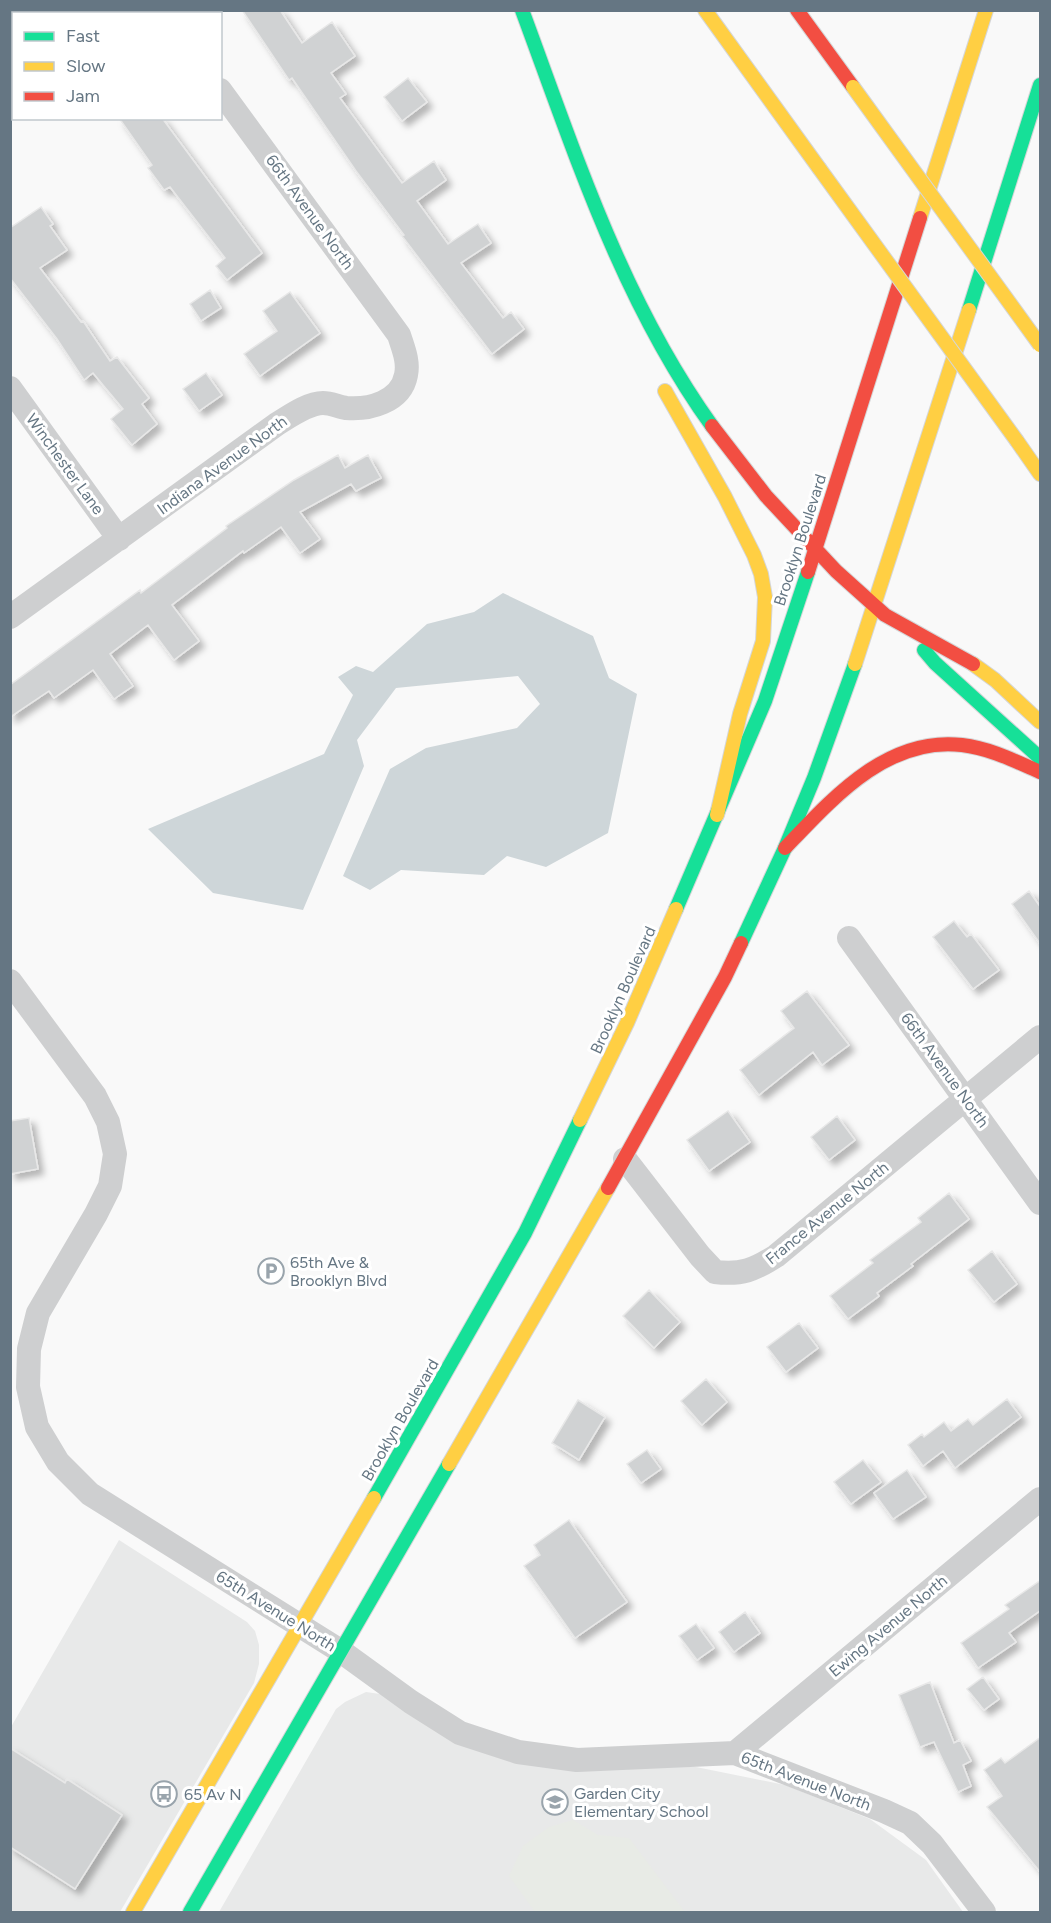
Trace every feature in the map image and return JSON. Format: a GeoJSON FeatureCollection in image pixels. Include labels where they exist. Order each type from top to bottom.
{"type":"FeatureCollection","features":[{"type":"Feature","properties":{"kind":"main road"},"geometry":{"type":"LineString","coordinates":[[522,10],[608,239],[675,371],[722,440],[770,501],[815,550],[874,606],[905,629],[979,669],[1041,722]]}},
{"type":"Feature","properties":{"kind":"main road"},"geometry":{"type":"LineString","coordinates":[[705,10],[1041,474]]}},
{"type":"Feature","properties":{"kind":"main road"},"geometry":{"type":"LineString","coordinates":[[797,10],[1041,345]]}},
{"type":"Feature","properties":{"kind":"main road","name":"Brooklyn Boulevard"},"geometry":{"type":"LineString","coordinates":[[133,1912],[301,1626],[525,1233],[627,1023],[765,701],[987,10]]}},
{"type":"Feature","properties":{"kind":"main road"},"geometry":{"type":"LineString","coordinates":[[189,1912],[342,1652],[625,1159],[725,977],[785,848],[814,778],[874,606],[1041,85]]}},
{"type":"Feature","properties":{"kind":"main road"},"geometry":{"type":"LineString","coordinates":[[558,107],[586,213],[613,281]]}},
{"type":"Feature","properties":{"kind":"main road"},"geometry":{"type":"LineString","coordinates":[[658,377],[725,496],[754,555],[761,574],[765,597],[762,641],[740,714],[717,815]]}},
{"type":"Feature","properties":{"kind":"main road"},"geometry":{"type":"LineString","coordinates":[[905,629],[935,663],[1041,758]]}},
{"type":"Feature","properties":{"kind":"main road"},"geometry":{"type":"LineString","coordinates":[[785,848],[824,806],[893,755],[911,748],[928,744],[968,744],[1015,758],[1041,772]]}},
{"type":"Feature","properties":{"kind":"street","name":"66th Avenue North"},"geometry":{"type":"LineString","coordinates":[[222,93],[399,334]]}},
{"type":"Feature","properties":{"kind":"street","name":"Indiana Avenue North"},"geometry":{"type":"LineString","coordinates":[[10,617],[277,424],[297,412],[322,403],[347,408],[377,407],[396,394],[406,377],[406,358],[399,334]]}},
{"type":"Feature","properties":{"kind":"street","name":"Winchester Lane"},"geometry":{"type":"LineString","coordinates":[[10,388],[119,539]]}},
{"type":"Feature","properties":{"kind":"street","name":"66th Avenue North"},"geometry":{"type":"LineString","coordinates":[[849,938],[1041,1203]]}},
{"type":"Feature","properties":{"kind":"street","name":"65th Avenue North"},"geometry":{"type":"LineString","coordinates":[[10,981],[94,1096],[108,1122],[115,1154],[110,1186],[38,1313],[29,1349],[28,1387],[37,1427],[58,1462],[90,1494],[342,1652],[460,1734],[518,1752],[577,1760],[735,1753],[910,1823],[932,1844],[984,1912]]}},
{"type":"Feature","properties":{"kind":"street","name":"France Avenue North"},"geometry":{"type":"LineString","coordinates":[[625,1159],[715,1272],[733,1274],[754,1270],[776,1256],[1041,1037]]}},
{"type":"Feature","properties":{"kind":"street","name":"Ewing Avenue North"},"geometry":{"type":"LineString","coordinates":[[735,1753],[1041,1499]]}},
{"type":"Feature","properties":{"kind":"shaded area"},"geometry":{"type":"Polygon","coordinates":[[[503,593],[593,636],[609,678],[637,694],[608,833],[546,867],[507,856],[484,875],[401,870],[370,890],[343,876],[390,769],[426,748],[517,728],[540,704],[518,676],[396,688],[357,740],[364,766],[303,910],[213,893],[148,829],[324,754],[353,695],[338,677],[356,666],[373,672],[427,624],[474,612],[503,593]]]}},
{"type":"Feature","properties":{"kind":"shaded area"},"geometry":{"type":"Polygon","coordinates":[[[119,1540],[247,1622],[255,1631],[259,1645],[259,1664],[254,1683],[120,1912],[11,1912],[11,1727],[119,1540]]]}},
{"type":"Feature","properties":{"kind":"shaded area","name":"Garden City Elementary School"},"geometry":{"type":"Polygon","coordinates":[[[366,1692],[387,1695],[551,1759],[696,1767],[785,1785],[870,1819],[926,1860],[963,1912],[219,1912],[336,1709],[366,1692]]]}},
{"type":"Feature","properties":{"kind":"shaded area"},"geometry":{"type":"Polygon","coordinates":[[[573,1820],[598,1835],[629,1838],[685,1912],[535,1912],[509,1876],[523,1846],[549,1827],[573,1820]]]}},
{"type":"Feature","properties":{"kind":"building"},"geometry":{"type":"Polygon","coordinates":[[[242,10],[280,10],[302,43],[332,22],[355,56],[331,73],[346,94],[340,98],[402,183],[434,161],[446,180],[417,201],[448,244],[478,224],[491,243],[461,263],[503,318],[511,312],[524,329],[492,354],[402,236],[404,235],[356,171],[292,78],[289,80],[242,10]]]}},
{"type":"Feature","properties":{"kind":"building"},"geometry":{"type":"Polygon","coordinates":[[[408,78],[427,102],[402,121],[384,97],[408,78]]]}},
{"type":"Feature","properties":{"kind":"building"},"geometry":{"type":"Polygon","coordinates":[[[120,120],[163,120],[262,253],[227,280],[216,266],[225,258],[170,187],[164,190],[148,168],[152,165],[120,120]]]}},
{"type":"Feature","properties":{"kind":"building"},"geometry":{"type":"Polygon","coordinates":[[[41,207],[53,224],[50,226],[67,250],[40,268],[81,322],[83,321],[110,361],[117,357],[149,398],[142,404],[157,424],[132,445],[111,419],[123,409],[93,373],[84,380],[57,339],[10,278],[10,228],[41,207]]]}},
{"type":"Feature","properties":{"kind":"building"},"geometry":{"type":"Polygon","coordinates":[[[210,290],[221,308],[201,321],[190,304],[210,290]]]}},
{"type":"Feature","properties":{"kind":"building"},"geometry":{"type":"Polygon","coordinates":[[[290,292],[320,333],[260,376],[244,354],[277,331],[263,311],[290,292]]]}},
{"type":"Feature","properties":{"kind":"building"},"geometry":{"type":"Polygon","coordinates":[[[206,373],[222,395],[199,411],[183,389],[206,373]]]}},
{"type":"Feature","properties":{"kind":"building"},"geometry":{"type":"Polygon","coordinates":[[[338,455],[345,468],[368,455],[381,478],[356,491],[351,484],[300,512],[320,539],[300,553],[281,527],[244,553],[243,551],[172,605],[199,641],[174,660],[148,625],[110,654],[133,686],[114,699],[93,670],[54,698],[49,691],[10,717],[10,685],[140,590],[141,593],[227,528],[226,526],[294,480],[338,455]]]}},
{"type":"Feature","properties":{"kind":"building"},"geometry":{"type":"Polygon","coordinates":[[[1029,891],[1041,908],[1041,945],[1012,904],[1029,891]]]}},
{"type":"Feature","properties":{"kind":"building"},"geometry":{"type":"Polygon","coordinates":[[[954,921],[967,937],[971,934],[999,970],[973,989],[933,937],[954,921]]]}},
{"type":"Feature","properties":{"kind":"building"},"geometry":{"type":"Polygon","coordinates":[[[807,991],[849,1045],[822,1065],[813,1052],[759,1095],[740,1070],[794,1028],[781,1011],[807,991]]]}},
{"type":"Feature","properties":{"kind":"building"},"geometry":{"type":"Polygon","coordinates":[[[728,1111],[750,1142],[709,1171],[687,1140],[728,1111]]]}},
{"type":"Feature","properties":{"kind":"building"},"geometry":{"type":"Polygon","coordinates":[[[837,1116],[855,1140],[829,1160],[811,1137],[837,1116]]]}},
{"type":"Feature","properties":{"kind":"building"},"geometry":{"type":"Polygon","coordinates":[[[29,1118],[38,1169],[10,1174],[10,1121],[29,1118]]]}},
{"type":"Feature","properties":{"kind":"building"},"geometry":{"type":"Polygon","coordinates":[[[949,1193],[969,1219],[911,1264],[913,1266],[877,1293],[879,1296],[848,1319],[830,1296],[873,1263],[870,1260],[921,1222],[918,1218],[949,1193]]]}},
{"type":"Feature","properties":{"kind":"building"},"geometry":{"type":"Polygon","coordinates":[[[992,1251],[1017,1284],[994,1302],[968,1270],[992,1251]]]}},
{"type":"Feature","properties":{"kind":"building"},"geometry":{"type":"Polygon","coordinates":[[[649,1290],[680,1322],[654,1348],[623,1316],[649,1290]]]}},
{"type":"Feature","properties":{"kind":"building"},"geometry":{"type":"Polygon","coordinates":[[[799,1323],[818,1348],[786,1372],[767,1347],[799,1323]]]}},
{"type":"Feature","properties":{"kind":"building"},"geometry":{"type":"Polygon","coordinates":[[[706,1379],[727,1402],[702,1425],[681,1401],[706,1379]]]}},
{"type":"Feature","properties":{"kind":"building"},"geometry":{"type":"Polygon","coordinates":[[[1007,1399],[1021,1417],[955,1468],[943,1451],[923,1466],[908,1445],[922,1434],[924,1437],[944,1422],[951,1431],[968,1419],[973,1425],[1007,1399]]]}},
{"type":"Feature","properties":{"kind":"building"},"geometry":{"type":"Polygon","coordinates":[[[578,1400],[605,1417],[579,1460],[552,1443],[578,1400]]]}},
{"type":"Feature","properties":{"kind":"building"},"geometry":{"type":"Polygon","coordinates":[[[647,1450],[661,1469],[641,1483],[627,1464],[647,1450]]]}},
{"type":"Feature","properties":{"kind":"building"},"geometry":{"type":"Polygon","coordinates":[[[863,1460],[881,1482],[851,1504],[834,1482],[863,1460]]]}},
{"type":"Feature","properties":{"kind":"building"},"geometry":{"type":"Polygon","coordinates":[[[907,1470],[926,1497],[893,1519],[874,1493],[907,1470]]]}},
{"type":"Feature","properties":{"kind":"building"},"geometry":{"type":"Polygon","coordinates":[[[569,1520],[627,1602],[575,1638],[524,1566],[540,1555],[534,1545],[569,1520]]]}},
{"type":"Feature","properties":{"kind":"building"},"geometry":{"type":"Polygon","coordinates":[[[1041,1580],[1041,1610],[1009,1633],[1016,1642],[978,1668],[961,1643],[1009,1609],[1005,1605],[1041,1580]]]}},
{"type":"Feature","properties":{"kind":"building"},"geometry":{"type":"Polygon","coordinates":[[[745,1612],[760,1633],[734,1652],[719,1632],[745,1612]]]}},
{"type":"Feature","properties":{"kind":"building"},"geometry":{"type":"Polygon","coordinates":[[[696,1624],[714,1648],[697,1660],[679,1636],[696,1624]]]}},
{"type":"Feature","properties":{"kind":"building"},"geometry":{"type":"Polygon","coordinates":[[[983,1677],[999,1699],[984,1710],[967,1689],[983,1677]]]}},
{"type":"Feature","properties":{"kind":"building"},"geometry":{"type":"Polygon","coordinates":[[[930,1682],[954,1743],[960,1740],[971,1761],[963,1765],[971,1786],[958,1792],[934,1742],[920,1747],[899,1695],[930,1682]]]}},
{"type":"Feature","properties":{"kind":"building"},"geometry":{"type":"Polygon","coordinates":[[[1041,1737],[1041,1873],[987,1807],[1002,1796],[984,1770],[1001,1758],[1005,1763],[1041,1737]]]}},
{"type":"Feature","properties":{"kind":"building"},"geometry":{"type":"Polygon","coordinates":[[[10,1748],[65,1783],[67,1779],[122,1815],[75,1889],[10,1847],[10,1748]]]}},
{"type":"Feature","properties":{"kind":"traffic: fast"},"geometry":{"type":"LineString","coordinates":[[522,10],[582,172],[626,277],[680,378],[712,426]]}},
{"type":"Feature","properties":{"kind":"traffic: fast"},"geometry":{"type":"LineString","coordinates":[[969,310],[1040,85]]}},
{"type":"Feature","properties":{"kind":"traffic: fast"},"geometry":{"type":"LineString","coordinates":[[676,909],[765,701],[808,572]]}},
{"type":"Feature","properties":{"kind":"traffic: fast"},"geometry":{"type":"LineString","coordinates":[[924,650],[935,663],[1040,758]]}},
{"type":"Feature","properties":{"kind":"traffic: fast"},"geometry":{"type":"LineString","coordinates":[[741,943],[785,848],[814,778],[855,664]]}},
{"type":"Feature","properties":{"kind":"traffic: fast"},"geometry":{"type":"LineString","coordinates":[[374,1498],[525,1233],[580,1120]]}},
{"type":"Feature","properties":{"kind":"traffic: fast"},"geometry":{"type":"LineString","coordinates":[[190,1912],[449,1464]]}},
{"type":"Feature","properties":{"kind":"traffic: slow"},"geometry":{"type":"LineString","coordinates":[[705,10],[819,168]]}},
{"type":"Feature","properties":{"kind":"traffic: slow"},"geometry":{"type":"LineString","coordinates":[[920,218],[986,10]]}},
{"type":"Feature","properties":{"kind":"traffic: slow"},"geometry":{"type":"LineString","coordinates":[[853,87],[1040,345]]}},
{"type":"Feature","properties":{"kind":"traffic: slow"},"geometry":{"type":"LineString","coordinates":[[819,168],[1017,441]]}},
{"type":"Feature","properties":{"kind":"traffic: slow"},"geometry":{"type":"LineString","coordinates":[[855,664],[969,310]]}},
{"type":"Feature","properties":{"kind":"traffic: slow"},"geometry":{"type":"LineString","coordinates":[[665,391],[725,497],[754,555],[761,574],[765,597],[763,641],[740,714],[717,815]]}},
{"type":"Feature","properties":{"kind":"traffic: slow"},"geometry":{"type":"LineString","coordinates":[[1017,441],[1040,474]]}},
{"type":"Feature","properties":{"kind":"traffic: slow"},"geometry":{"type":"LineString","coordinates":[[973,664],[995,680],[1040,722]]}},
{"type":"Feature","properties":{"kind":"traffic: slow"},"geometry":{"type":"LineString","coordinates":[[580,1120],[627,1023],[676,909]]}},
{"type":"Feature","properties":{"kind":"traffic: slow"},"geometry":{"type":"LineString","coordinates":[[449,1464],[608,1188]]}},
{"type":"Feature","properties":{"kind":"traffic: slow"},"geometry":{"type":"LineString","coordinates":[[133,1912],[374,1498]]}},
{"type":"Feature","properties":{"kind":"traffic: jam"},"geometry":{"type":"LineString","coordinates":[[797,10],[853,87]]}},
{"type":"Feature","properties":{"kind":"traffic: jam"},"geometry":{"type":"LineString","coordinates":[[808,572],[920,218]]}},
{"type":"Feature","properties":{"kind":"traffic: jam"},"geometry":{"type":"LineString","coordinates":[[712,426],[766,496],[836,571],[885,615],[973,664]]}},
{"type":"Feature","properties":{"kind":"traffic: jam"},"geometry":{"type":"LineString","coordinates":[[785,848],[822,810],[863,775],[909,750],[935,745],[962,745],[982,749],[1040,772]]}},
{"type":"Feature","properties":{"kind":"traffic: jam"},"geometry":{"type":"LineString","coordinates":[[608,1188],[725,977],[741,943]]}},
{"type":"Feature","properties":{"kind":"place","name":"65th Ave & Brooklyn Blvd"},"geometry":{"type":"Point","coordinates":[271,1271]}},
{"type":"Feature","properties":{"kind":"place","name":"65 Av N"},"geometry":{"type":"Point","coordinates":[164,1794]}},
{"type":"Feature","properties":{"kind":"place","name":"Garden City Elementary School"},"geometry":{"type":"Point","coordinates":[555,1802]}}]}
